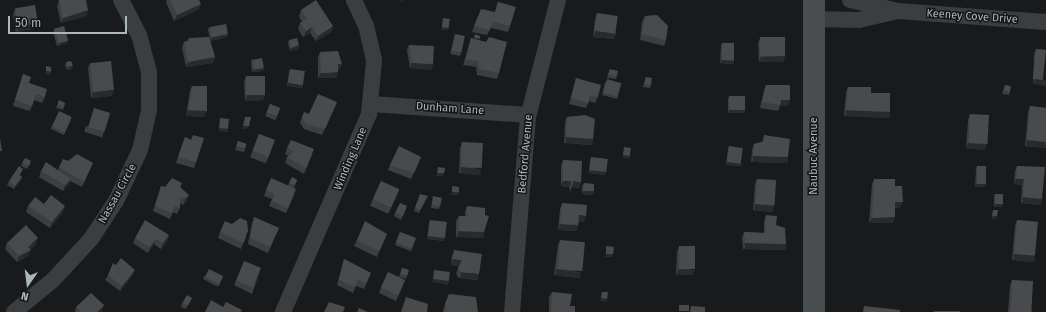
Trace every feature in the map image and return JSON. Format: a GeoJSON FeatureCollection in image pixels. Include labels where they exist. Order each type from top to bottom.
{"type":"FeatureCollection","features":[{"type":"Feature","properties":{"kind":"main road","name":"Naubuc Avenue"},"geometry":{"type":"LineString","coordinates":[[814,10],[814,312]]}},
{"type":"Feature","properties":{"kind":"street","name":"Nassau Circle"},"geometry":{"type":"LineString","coordinates":[[14,312],[60,273],[94,236],[121,192],[140,150],[149,110],[149,72],[139,35],[121,0]]}},
{"type":"Feature","properties":{"kind":"street","name":"Winding Lane"},"geometry":{"type":"LineString","coordinates":[[283,312],[358,145],[371,104],[373,53],[354,0]]}},
{"type":"Feature","properties":{"kind":"street","name":"Bedford Avenue"},"geometry":{"type":"LineString","coordinates":[[512,312],[528,115],[558,0]]}},
{"type":"Feature","properties":{"kind":"street","name":"Keeney Cove Drive"},"geometry":{"type":"LineString","coordinates":[[850,0],[898,12],[1046,22]]}},
{"type":"Feature","properties":{"kind":"street","name":"Keeney Cove Drive"},"geometry":{"type":"LineString","coordinates":[[814,10],[858,20],[898,12]]}},
{"type":"Feature","properties":{"kind":"street","name":"Dunham Lane"},"geometry":{"type":"LineString","coordinates":[[371,104],[528,115]]}},
{"type":"Feature","properties":{"kind":"building"},"geometry":{"type":"Polygon","coordinates":[[[59,0],[86,0],[88,10],[63,18],[59,0]]]}},
{"type":"Feature","properties":{"kind":"building"},"geometry":{"type":"Polygon","coordinates":[[[170,0],[199,0],[201,4],[177,15],[170,0]]]}},
{"type":"Feature","properties":{"kind":"building"},"geometry":{"type":"Polygon","coordinates":[[[316,0],[333,26],[318,36],[312,27],[306,31],[300,23],[307,19],[301,10],[316,0]]]}},
{"type":"Feature","properties":{"kind":"building"},"geometry":{"type":"Polygon","coordinates":[[[498,2],[516,7],[510,26],[493,22],[489,30],[474,26],[481,9],[495,12],[498,2]]]}},
{"type":"Feature","properties":{"kind":"building"},"geometry":{"type":"Polygon","coordinates":[[[35,5],[38,23],[18,26],[15,8],[35,5]]]}},
{"type":"Feature","properties":{"kind":"building"},"geometry":{"type":"Polygon","coordinates":[[[597,13],[618,16],[615,34],[594,31],[597,13]]]}},
{"type":"Feature","properties":{"kind":"building"},"geometry":{"type":"Polygon","coordinates":[[[657,15],[668,26],[666,40],[642,34],[645,16],[657,15]]]}},
{"type":"Feature","properties":{"kind":"building"},"geometry":{"type":"Polygon","coordinates":[[[443,18],[450,19],[449,28],[442,27],[443,18]]]}},
{"type":"Feature","properties":{"kind":"building"},"geometry":{"type":"Polygon","coordinates":[[[226,24],[228,34],[211,37],[209,27],[226,24]]]}},
{"type":"Feature","properties":{"kind":"building"},"geometry":{"type":"Polygon","coordinates":[[[64,26],[68,40],[59,43],[54,29],[64,26]]]}},
{"type":"Feature","properties":{"kind":"building"},"geometry":{"type":"Polygon","coordinates":[[[455,34],[465,36],[462,53],[452,51],[455,34]]]}},
{"type":"Feature","properties":{"kind":"building"},"geometry":{"type":"Polygon","coordinates":[[[475,34],[480,36],[480,39],[474,38],[475,34]]]}},
{"type":"Feature","properties":{"kind":"building"},"geometry":{"type":"Polygon","coordinates":[[[209,37],[215,57],[188,62],[184,42],[189,41],[189,38],[209,37]]]}},
{"type":"Feature","properties":{"kind":"building"},"geometry":{"type":"Polygon","coordinates":[[[489,37],[507,42],[499,73],[479,69],[478,61],[466,59],[471,38],[486,42],[489,37]]]}},
{"type":"Feature","properties":{"kind":"building"},"geometry":{"type":"Polygon","coordinates":[[[760,37],[785,37],[785,56],[760,56],[760,37]]]}},
{"type":"Feature","properties":{"kind":"building"},"geometry":{"type":"Polygon","coordinates":[[[297,38],[299,45],[291,48],[289,40],[297,38]]]}},
{"type":"Feature","properties":{"kind":"building"},"geometry":{"type":"Polygon","coordinates":[[[722,43],[734,43],[734,60],[722,60],[722,43]]]}},
{"type":"Feature","properties":{"kind":"building"},"geometry":{"type":"Polygon","coordinates":[[[409,45],[434,46],[433,64],[412,63],[409,45]]]}},
{"type":"Feature","properties":{"kind":"building"},"geometry":{"type":"Polygon","coordinates":[[[1036,49],[1046,50],[1043,80],[1033,79],[1036,49]]]}},
{"type":"Feature","properties":{"kind":"building"},"geometry":{"type":"Polygon","coordinates":[[[338,51],[342,64],[338,64],[338,72],[321,73],[320,52],[338,51]]]}},
{"type":"Feature","properties":{"kind":"building"},"geometry":{"type":"Polygon","coordinates":[[[262,58],[264,68],[254,70],[252,60],[262,58]]]}},
{"type":"Feature","properties":{"kind":"building"},"geometry":{"type":"Polygon","coordinates":[[[71,61],[73,66],[68,67],[66,62],[71,61]]]}},
{"type":"Feature","properties":{"kind":"building"},"geometry":{"type":"Polygon","coordinates":[[[111,61],[114,90],[93,92],[90,63],[111,61]]]}},
{"type":"Feature","properties":{"kind":"building"},"geometry":{"type":"Polygon","coordinates":[[[46,66],[51,67],[51,72],[46,71],[46,66]]]}},
{"type":"Feature","properties":{"kind":"building"},"geometry":{"type":"Polygon","coordinates":[[[290,69],[305,71],[303,85],[288,83],[290,69]]]}},
{"type":"Feature","properties":{"kind":"building"},"geometry":{"type":"Polygon","coordinates":[[[610,69],[618,71],[617,76],[608,75],[610,69]]]}},
{"type":"Feature","properties":{"kind":"building"},"geometry":{"type":"Polygon","coordinates":[[[23,74],[31,77],[29,83],[47,89],[45,97],[36,94],[32,106],[15,100],[23,74]]]}},
{"type":"Feature","properties":{"kind":"building"},"geometry":{"type":"Polygon","coordinates":[[[246,76],[265,76],[265,95],[246,95],[246,76]]]}},
{"type":"Feature","properties":{"kind":"building"},"geometry":{"type":"Polygon","coordinates":[[[646,77],[652,78],[651,85],[644,84],[646,77]]]}},
{"type":"Feature","properties":{"kind":"building"},"geometry":{"type":"Polygon","coordinates":[[[576,78],[601,85],[598,97],[590,95],[588,103],[571,98],[576,78]]]}},
{"type":"Feature","properties":{"kind":"building"},"geometry":{"type":"Polygon","coordinates":[[[607,79],[621,83],[618,97],[603,92],[607,79]]]}},
{"type":"Feature","properties":{"kind":"building"},"geometry":{"type":"Polygon","coordinates":[[[766,85],[790,85],[790,100],[781,100],[780,105],[762,102],[766,85]]]}},
{"type":"Feature","properties":{"kind":"building"},"geometry":{"type":"Polygon","coordinates":[[[1005,85],[1011,86],[1010,92],[1004,91],[1005,85]]]}},
{"type":"Feature","properties":{"kind":"building"},"geometry":{"type":"Polygon","coordinates":[[[192,86],[207,86],[207,111],[188,110],[192,86]]]}},
{"type":"Feature","properties":{"kind":"building"},"geometry":{"type":"Polygon","coordinates":[[[848,87],[871,87],[871,93],[890,93],[890,112],[846,110],[848,87]]]}},
{"type":"Feature","properties":{"kind":"building"},"geometry":{"type":"Polygon","coordinates":[[[318,94],[337,102],[325,129],[306,124],[302,117],[304,112],[309,114],[318,94]]]}},
{"type":"Feature","properties":{"kind":"building"},"geometry":{"type":"Polygon","coordinates":[[[729,96],[745,96],[745,110],[729,110],[729,96]]]}},
{"type":"Feature","properties":{"kind":"building"},"geometry":{"type":"Polygon","coordinates":[[[59,100],[65,103],[64,107],[58,105],[59,100]]]}},
{"type":"Feature","properties":{"kind":"building"},"geometry":{"type":"Polygon","coordinates":[[[270,104],[280,108],[277,116],[267,112],[270,104]]]}},
{"type":"Feature","properties":{"kind":"building"},"geometry":{"type":"Polygon","coordinates":[[[1030,106],[1046,108],[1046,142],[1027,140],[1030,106]]]}},
{"type":"Feature","properties":{"kind":"building"},"geometry":{"type":"Polygon","coordinates":[[[94,108],[110,113],[104,132],[88,127],[94,108]]]}},
{"type":"Feature","properties":{"kind":"building"},"geometry":{"type":"Polygon","coordinates":[[[59,111],[72,117],[65,132],[52,126],[59,111]]]}},
{"type":"Feature","properties":{"kind":"building"},"geometry":{"type":"Polygon","coordinates":[[[970,114],[989,115],[987,144],[968,143],[970,114]]]}},
{"type":"Feature","properties":{"kind":"building"},"geometry":{"type":"Polygon","coordinates":[[[585,115],[595,119],[593,139],[566,137],[567,117],[585,115]]]}},
{"type":"Feature","properties":{"kind":"building"},"geometry":{"type":"Polygon","coordinates":[[[245,117],[251,117],[249,126],[243,126],[245,117]]]}},
{"type":"Feature","properties":{"kind":"building"},"geometry":{"type":"Polygon","coordinates":[[[220,118],[229,119],[228,129],[219,128],[220,118]]]}},
{"type":"Feature","properties":{"kind":"building"},"geometry":{"type":"Polygon","coordinates":[[[259,134],[275,140],[268,157],[253,151],[259,134]]]}},
{"type":"Feature","properties":{"kind":"building"},"geometry":{"type":"Polygon","coordinates":[[[193,135],[204,138],[196,162],[178,157],[185,137],[191,140],[193,135]]]}},
{"type":"Feature","properties":{"kind":"building"},"geometry":{"type":"Polygon","coordinates":[[[764,135],[790,139],[788,157],[753,156],[754,144],[764,141],[764,135]]]}},
{"type":"Feature","properties":{"kind":"building"},"geometry":{"type":"Polygon","coordinates":[[[0,139],[2,151],[0,151],[0,139]]]}},
{"type":"Feature","properties":{"kind":"building"},"geometry":{"type":"Polygon","coordinates":[[[291,140],[314,149],[306,168],[287,157],[294,151],[287,148],[291,140]]]}},
{"type":"Feature","properties":{"kind":"building"},"geometry":{"type":"Polygon","coordinates":[[[238,141],[247,144],[245,149],[236,146],[238,141]]]}},
{"type":"Feature","properties":{"kind":"building"},"geometry":{"type":"Polygon","coordinates":[[[462,142],[483,143],[482,168],[461,167],[462,142]]]}},
{"type":"Feature","properties":{"kind":"building"},"geometry":{"type":"Polygon","coordinates":[[[399,146],[421,157],[414,173],[390,165],[399,146]]]}},
{"type":"Feature","properties":{"kind":"building"},"geometry":{"type":"Polygon","coordinates":[[[729,146],[743,148],[741,164],[727,162],[729,146]]]}},
{"type":"Feature","properties":{"kind":"building"},"geometry":{"type":"Polygon","coordinates":[[[624,147],[631,148],[630,156],[623,155],[624,147]]]}},
{"type":"Feature","properties":{"kind":"building"},"geometry":{"type":"Polygon","coordinates":[[[77,154],[93,163],[84,182],[59,167],[63,159],[68,161],[77,154]]]}},
{"type":"Feature","properties":{"kind":"building"},"geometry":{"type":"Polygon","coordinates":[[[591,157],[608,159],[606,172],[589,170],[591,157]]]}},
{"type":"Feature","properties":{"kind":"building"},"geometry":{"type":"Polygon","coordinates":[[[25,158],[31,161],[29,166],[22,163],[25,158]]]}},
{"type":"Feature","properties":{"kind":"building"},"geometry":{"type":"Polygon","coordinates":[[[563,160],[582,161],[581,182],[573,181],[572,186],[571,181],[563,181],[563,160]]]}},
{"type":"Feature","properties":{"kind":"building"},"geometry":{"type":"Polygon","coordinates":[[[46,162],[71,179],[65,185],[41,171],[46,162]]]}},
{"type":"Feature","properties":{"kind":"building"},"geometry":{"type":"Polygon","coordinates":[[[19,166],[23,169],[19,175],[22,177],[15,186],[9,181],[19,166]]]}},
{"type":"Feature","properties":{"kind":"building"},"geometry":{"type":"Polygon","coordinates":[[[977,166],[986,166],[986,184],[977,184],[977,166]]]}},
{"type":"Feature","properties":{"kind":"building"},"geometry":{"type":"Polygon","coordinates":[[[1017,166],[1045,167],[1042,199],[1023,197],[1024,179],[1016,179],[1017,166]]]}},
{"type":"Feature","properties":{"kind":"building"},"geometry":{"type":"Polygon","coordinates":[[[438,167],[445,168],[444,173],[437,173],[438,167]]]}},
{"type":"Feature","properties":{"kind":"building"},"geometry":{"type":"Polygon","coordinates":[[[292,177],[297,180],[295,185],[289,183],[292,177]]]}},
{"type":"Feature","properties":{"kind":"building"},"geometry":{"type":"Polygon","coordinates":[[[172,178],[182,183],[180,187],[189,195],[185,199],[180,197],[180,208],[175,206],[172,213],[155,206],[161,186],[165,187],[172,178]]]}},
{"type":"Feature","properties":{"kind":"building"},"geometry":{"type":"Polygon","coordinates":[[[271,178],[296,189],[288,208],[272,201],[275,194],[266,190],[271,178]]]}},
{"type":"Feature","properties":{"kind":"building"},"geometry":{"type":"Polygon","coordinates":[[[757,179],[776,180],[775,205],[756,204],[757,179]]]}},
{"type":"Feature","properties":{"kind":"building"},"geometry":{"type":"Polygon","coordinates":[[[874,179],[895,179],[895,186],[902,186],[903,202],[895,202],[895,217],[872,218],[874,179]]]}},
{"type":"Feature","properties":{"kind":"building"},"geometry":{"type":"Polygon","coordinates":[[[381,181],[399,189],[391,207],[373,199],[381,181]]]}},
{"type":"Feature","properties":{"kind":"building"},"geometry":{"type":"Polygon","coordinates":[[[584,183],[594,184],[594,191],[583,191],[584,183]]]}},
{"type":"Feature","properties":{"kind":"building"},"geometry":{"type":"Polygon","coordinates":[[[452,186],[459,187],[459,192],[452,192],[452,186]]]}},
{"type":"Feature","properties":{"kind":"building"},"geometry":{"type":"Polygon","coordinates":[[[420,194],[428,196],[420,210],[415,208],[420,194]]]}},
{"type":"Feature","properties":{"kind":"building"},"geometry":{"type":"Polygon","coordinates":[[[995,194],[1003,194],[1003,204],[995,204],[995,194]]]}},
{"type":"Feature","properties":{"kind":"building"},"geometry":{"type":"Polygon","coordinates":[[[51,195],[65,206],[52,222],[28,206],[35,197],[44,204],[51,195]]]}},
{"type":"Feature","properties":{"kind":"building"},"geometry":{"type":"Polygon","coordinates":[[[433,196],[442,198],[440,206],[432,205],[433,196]]]}},
{"type":"Feature","properties":{"kind":"building"},"geometry":{"type":"Polygon","coordinates":[[[400,203],[407,206],[403,216],[395,213],[400,203]]]}},
{"type":"Feature","properties":{"kind":"building"},"geometry":{"type":"Polygon","coordinates":[[[562,203],[587,205],[586,216],[579,215],[578,225],[560,224],[562,203]]]}},
{"type":"Feature","properties":{"kind":"building"},"geometry":{"type":"Polygon","coordinates":[[[467,206],[485,208],[485,215],[489,216],[484,232],[458,231],[459,216],[467,216],[467,206]]]}},
{"type":"Feature","properties":{"kind":"building"},"geometry":{"type":"Polygon","coordinates":[[[993,210],[998,210],[997,216],[992,216],[993,210]]]}},
{"type":"Feature","properties":{"kind":"building"},"geometry":{"type":"Polygon","coordinates":[[[766,215],[777,216],[776,225],[785,228],[786,244],[745,243],[744,232],[765,233],[766,215]]]}},
{"type":"Feature","properties":{"kind":"building"},"geometry":{"type":"Polygon","coordinates":[[[254,217],[279,228],[270,247],[250,238],[254,217]]]}},
{"type":"Feature","properties":{"kind":"building"},"geometry":{"type":"Polygon","coordinates":[[[240,218],[247,221],[248,231],[243,243],[220,232],[225,221],[232,224],[240,218]]]}},
{"type":"Feature","properties":{"kind":"building"},"geometry":{"type":"Polygon","coordinates":[[[145,220],[169,235],[163,243],[156,239],[150,247],[135,238],[145,220]]]}},
{"type":"Feature","properties":{"kind":"building"},"geometry":{"type":"Polygon","coordinates":[[[430,220],[447,222],[445,238],[428,236],[430,220]]]}},
{"type":"Feature","properties":{"kind":"building"},"geometry":{"type":"Polygon","coordinates":[[[1017,220],[1038,222],[1035,256],[1014,254],[1017,220]]]}},
{"type":"Feature","properties":{"kind":"building"},"geometry":{"type":"Polygon","coordinates":[[[365,221],[387,234],[379,251],[357,240],[365,221]]]}},
{"type":"Feature","properties":{"kind":"building"},"geometry":{"type":"Polygon","coordinates":[[[26,225],[38,238],[28,247],[31,250],[19,256],[7,243],[26,225]]]}},
{"type":"Feature","properties":{"kind":"building"},"geometry":{"type":"Polygon","coordinates":[[[400,232],[416,238],[412,248],[396,242],[400,232]]]}},
{"type":"Feature","properties":{"kind":"building"},"geometry":{"type":"Polygon","coordinates":[[[560,240],[585,242],[582,271],[557,269],[560,240]]]}},
{"type":"Feature","properties":{"kind":"building"},"geometry":{"type":"Polygon","coordinates":[[[606,246],[614,247],[613,254],[606,254],[606,246]]]}},
{"type":"Feature","properties":{"kind":"building"},"geometry":{"type":"Polygon","coordinates":[[[679,246],[695,246],[695,269],[679,269],[679,246]]]}},
{"type":"Feature","properties":{"kind":"building"},"geometry":{"type":"Polygon","coordinates":[[[454,250],[482,254],[479,274],[461,272],[458,268],[462,260],[453,259],[454,250]]]}},
{"type":"Feature","properties":{"kind":"building"},"geometry":{"type":"Polygon","coordinates":[[[121,258],[135,270],[122,286],[108,275],[113,263],[116,265],[121,258]]]}},
{"type":"Feature","properties":{"kind":"building"},"geometry":{"type":"Polygon","coordinates":[[[344,259],[371,273],[366,283],[358,280],[355,287],[339,280],[344,259]]]}},
{"type":"Feature","properties":{"kind":"building"},"geometry":{"type":"Polygon","coordinates":[[[244,261],[261,268],[253,287],[236,280],[244,261]]]}},
{"type":"Feature","properties":{"kind":"building"},"geometry":{"type":"Polygon","coordinates":[[[402,268],[409,270],[407,276],[400,274],[402,268]]]}},
{"type":"Feature","properties":{"kind":"building"},"geometry":{"type":"Polygon","coordinates":[[[209,269],[223,276],[219,284],[205,277],[209,269]]]}},
{"type":"Feature","properties":{"kind":"building"},"geometry":{"type":"Polygon","coordinates":[[[434,270],[450,272],[449,281],[433,279],[434,270]]]}},
{"type":"Feature","properties":{"kind":"building"},"geometry":{"type":"Polygon","coordinates":[[[388,272],[405,280],[398,295],[381,287],[388,272]]]}},
{"type":"Feature","properties":{"kind":"building"},"geometry":{"type":"Polygon","coordinates":[[[1012,280],[1033,281],[1031,312],[1010,312],[1012,280]]]}},
{"type":"Feature","properties":{"kind":"building"},"geometry":{"type":"Polygon","coordinates":[[[552,292],[572,294],[570,306],[575,306],[575,312],[551,312],[552,292]]]}},
{"type":"Feature","properties":{"kind":"building"},"geometry":{"type":"Polygon","coordinates":[[[602,292],[608,292],[607,299],[601,298],[602,292]]]}},
{"type":"Feature","properties":{"kind":"building"},"geometry":{"type":"Polygon","coordinates":[[[91,293],[104,305],[97,312],[81,312],[76,307],[91,293]]]}},
{"type":"Feature","properties":{"kind":"building"},"geometry":{"type":"Polygon","coordinates":[[[449,294],[476,297],[478,312],[446,312],[445,304],[449,294]]]}},
{"type":"Feature","properties":{"kind":"building"},"geometry":{"type":"Polygon","coordinates":[[[187,295],[192,298],[188,306],[182,303],[187,295]]]}},
{"type":"Feature","properties":{"kind":"building"},"geometry":{"type":"Polygon","coordinates":[[[406,297],[428,304],[427,312],[401,312],[406,297]]]}},
{"type":"Feature","properties":{"kind":"building"},"geometry":{"type":"Polygon","coordinates":[[[211,300],[223,307],[226,302],[242,310],[241,312],[205,312],[211,300]]]}},
{"type":"Feature","properties":{"kind":"building"},"geometry":{"type":"Polygon","coordinates":[[[329,302],[345,307],[343,312],[324,312],[329,302]]]}},
{"type":"Feature","properties":{"kind":"building"},"geometry":{"type":"Polygon","coordinates":[[[679,305],[689,305],[689,311],[679,311],[679,305]]]}},
{"type":"Feature","properties":{"kind":"building"},"geometry":{"type":"Polygon","coordinates":[[[691,306],[705,307],[705,312],[690,312],[691,306]]]}},
{"type":"Feature","properties":{"kind":"building"},"geometry":{"type":"Polygon","coordinates":[[[864,306],[900,310],[900,312],[863,312],[864,306]]]}},
{"type":"Feature","properties":{"kind":"building"},"geometry":{"type":"Polygon","coordinates":[[[359,308],[368,312],[357,312],[359,308]]]}},
{"type":"Feature","properties":{"kind":"building"},"geometry":{"type":"Polygon","coordinates":[[[934,311],[960,312],[934,312],[934,311]]]}}]}
